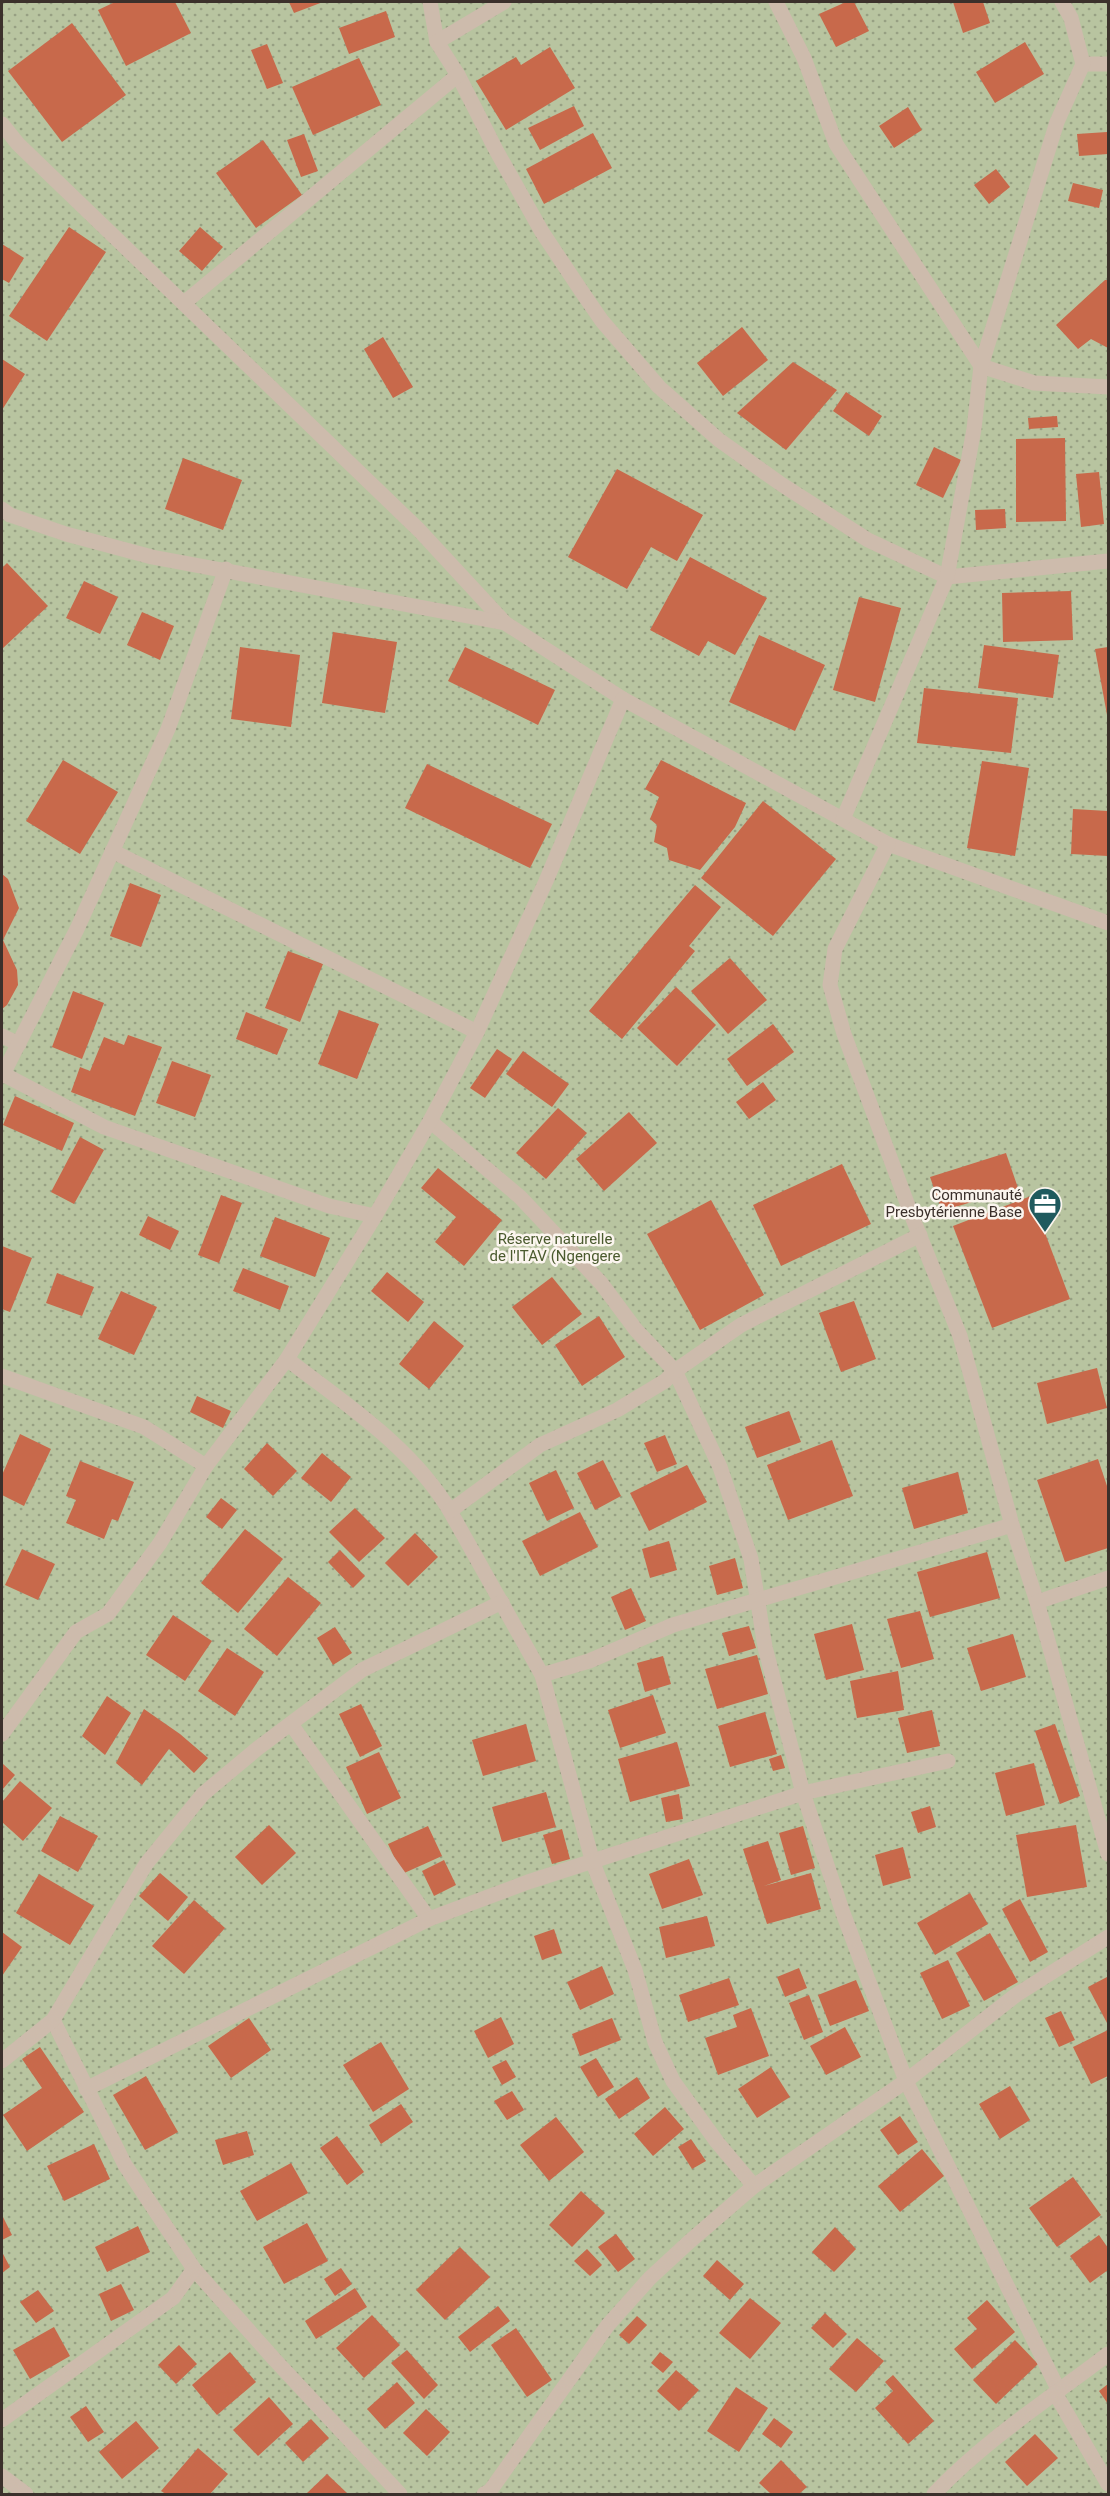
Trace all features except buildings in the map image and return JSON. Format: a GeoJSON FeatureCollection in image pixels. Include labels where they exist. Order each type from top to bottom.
{"type":"FeatureCollection","features":[{"type":"Feature","properties":{"kind":"street"},"geometry":{"type":"LineString","coordinates":[[430,2],[437,42],[458,75],[496,150],[542,232],[602,321],[659,387],[719,440],[781,484],[868,540],[947,577],[1108,561]]}},
{"type":"Feature","properties":{"kind":"street"},"geometry":{"type":"LineString","coordinates":[[437,42],[504,2]]}},
{"type":"Feature","properties":{"kind":"street"},"geometry":{"type":"LineString","coordinates":[[776,2],[804,58],[836,144],[981,366],[1034,383],[1108,387]]}},
{"type":"Feature","properties":{"kind":"street"},"geometry":{"type":"LineString","coordinates":[[843,819],[947,577],[974,429],[981,366],[1057,123],[1083,64],[1071,18],[1062,2]]}},
{"type":"Feature","properties":{"kind":"street"},"geometry":{"type":"LineString","coordinates":[[1083,64],[1108,64]]}},
{"type":"Feature","properties":{"kind":"street"},"geometry":{"type":"LineString","coordinates":[[184,303],[458,75]]}},
{"type":"Feature","properties":{"kind":"street"},"geometry":{"type":"LineString","coordinates":[[2,124],[18,144],[419,530],[505,623],[624,699],[888,844],[1108,923]]}},
{"type":"Feature","properties":{"kind":"street"},"geometry":{"type":"LineString","coordinates":[[2,508],[10,514],[87,540],[152,557],[226,569],[505,623]]}},
{"type":"Feature","properties":{"kind":"street"},"geometry":{"type":"LineString","coordinates":[[226,569],[168,729],[77,929],[2,1075],[104,1127],[329,1206],[375,1216]]}},
{"type":"Feature","properties":{"kind":"street"},"geometry":{"type":"LineString","coordinates":[[2,1734],[76,1632],[108,1614],[160,1543],[206,1466],[287,1359],[375,1216],[430,1121],[477,1032],[546,881],[624,699]]}},
{"type":"Feature","properties":{"kind":"street"},"geometry":{"type":"LineString","coordinates":[[888,844],[835,949],[830,985],[844,1034],[960,1336],[1011,1525],[1037,1602],[1108,1854]]}},
{"type":"Feature","properties":{"kind":"street"},"geometry":{"type":"LineString","coordinates":[[112,851],[477,1032]]}},
{"type":"Feature","properties":{"kind":"street"},"geometry":{"type":"LineString","coordinates":[[2,1036],[19,1044]]}},
{"type":"Feature","properties":{"kind":"street"},"geometry":{"type":"LineString","coordinates":[[430,1121],[520,1197],[601,1283],[636,1330],[675,1371],[720,1467],[751,1559],[765,1647],[803,1793],[843,1913],[906,2081],[1057,2392],[1108,2484]]}},
{"type":"Feature","properties":{"kind":"street"},"geometry":{"type":"LineString","coordinates":[[450,1511],[540,1445],[618,1410],[665,1381],[675,1371],[741,1325],[920,1235]]}},
{"type":"Feature","properties":{"kind":"street"},"geometry":{"type":"LineString","coordinates":[[287,1359],[391,1439],[440,1494],[502,1602],[542,1675],[593,1863],[635,1970],[656,2042],[673,2081],[717,2142],[754,2187]]}},
{"type":"Feature","properties":{"kind":"street"},"geometry":{"type":"LineString","coordinates":[[2,1376],[144,1427],[206,1466]]}},
{"type":"Feature","properties":{"kind":"street"},"geometry":{"type":"LineString","coordinates":[[542,1675],[589,1661],[673,1624],[1011,1525]]}},
{"type":"Feature","properties":{"kind":"street"},"geometry":{"type":"LineString","coordinates":[[1037,1602],[1108,1578]]}},
{"type":"Feature","properties":{"kind":"street"},"geometry":{"type":"LineString","coordinates":[[2,2061],[53,2020],[146,1864],[203,1794],[258,1748],[362,1670],[502,1602]]}},
{"type":"Feature","properties":{"kind":"street"},"geometry":{"type":"LineString","coordinates":[[291,1724],[429,1919]]}},
{"type":"Feature","properties":{"kind":"street"},"geometry":{"type":"LineString","coordinates":[[86,2089],[429,1919],[528,1882],[593,1863],[803,1793],[948,1761]]}},
{"type":"Feature","properties":{"kind":"street"},"geometry":{"type":"LineString","coordinates":[[484,2494],[490,2491],[503,2474],[608,2325],[650,2278],[754,2187],[906,2081],[1016,1995],[1108,1937]]}},
{"type":"Feature","properties":{"kind":"street"},"geometry":{"type":"LineString","coordinates":[[53,2020],[125,2165],[194,2269],[400,2494]]}},
{"type":"Feature","properties":{"kind":"street"},"geometry":{"type":"LineString","coordinates":[[2,2420],[173,2298],[194,2269]]}},
{"type":"Feature","properties":{"kind":"street"},"geometry":{"type":"LineString","coordinates":[[934,2494],[952,2475],[1108,2354]]}},
{"type":"Feature","properties":{"kind":"street"},"geometry":{"type":"LineString","coordinates":[[2,2475],[26,2494]]}},
{"type":"Feature","properties":{"kind":"green space","name":"Réserve naturelle de l'ITAV (Ngengere"},"geometry":{"type":"Polygon","coordinates":[[[2,2],[1108,2],[1108,2494],[2,2494],[2,2]]]}},
{"type":"Feature","properties":{"kind":"place","name":"Communauté Presbytérienne Base"},"geometry":{"type":"Point","coordinates":[1045,1233]}}]}
